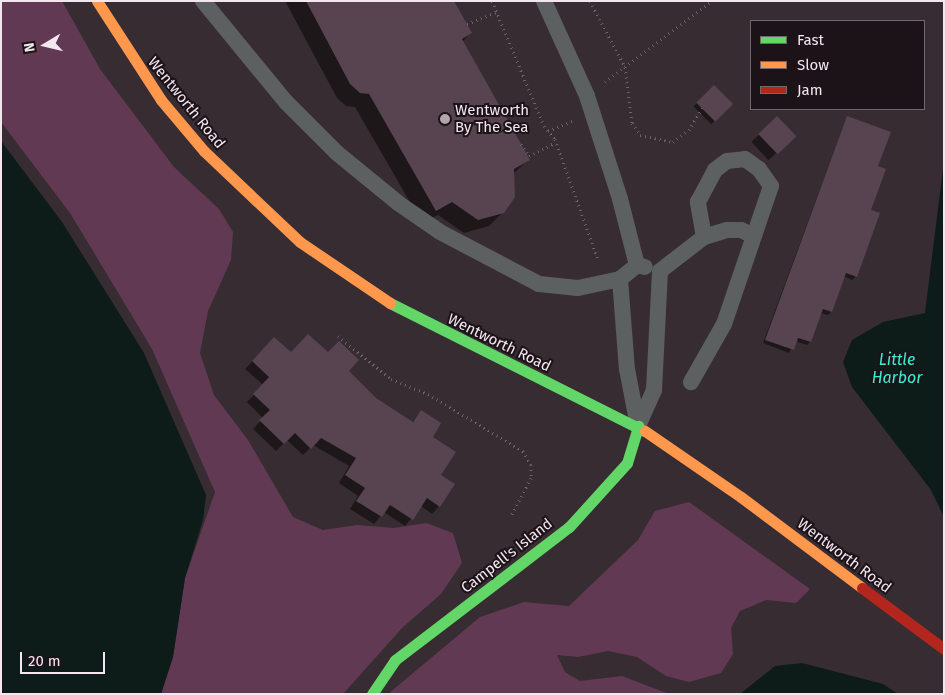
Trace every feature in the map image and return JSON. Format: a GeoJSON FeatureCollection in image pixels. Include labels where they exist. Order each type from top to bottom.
{"type":"FeatureCollection","features":[{"type":"Feature","properties":{"kind":"main road","name":"Wentworth Road"},"geometry":{"type":"LineString","coordinates":[[97,1],[123,45],[185,129],[250,198],[300,242],[352,280],[409,315],[638,426],[741,497],[944,650]]}},
{"type":"Feature","properties":{"kind":"main road","name":"Campell's Island"},"geometry":{"type":"LineString","coordinates":[[372,694],[395,660],[569,527],[627,463],[638,426]]}},
{"type":"Feature","properties":{"kind":"lane"},"geometry":{"type":"LineString","coordinates":[[203,1],[286,102],[337,154],[398,203],[440,232],[532,282],[578,288],[613,280],[637,265],[660,271]]}},
{"type":"Feature","properties":{"kind":"lane"},"geometry":{"type":"LineString","coordinates":[[544,1],[586,96],[620,199],[637,265]]}},
{"type":"Feature","properties":{"kind":"lane"},"geometry":{"type":"LineString","coordinates":[[690,382],[724,324],[771,186],[759,169],[745,159],[727,161],[715,170],[704,187],[698,202],[704,237]]}},
{"type":"Feature","properties":{"kind":"lane"},"geometry":{"type":"LineString","coordinates":[[638,426],[654,390],[660,271],[704,237],[726,230],[741,230],[754,236]]}},
{"type":"Feature","properties":{"kind":"lane"},"geometry":{"type":"LineString","coordinates":[[613,280],[638,426]]}},
{"type":"Feature","properties":{"kind":"path"},"geometry":{"type":"LineString","coordinates":[[492,1],[544,126],[556,142],[613,280]]}},
{"type":"Feature","properties":{"kind":"path"},"geometry":{"type":"LineString","coordinates":[[590,1],[624,67],[632,123],[640,135],[674,142],[689,130],[702,108]]}},
{"type":"Feature","properties":{"kind":"path"},"geometry":{"type":"LineString","coordinates":[[586,96],[712,1]]}},
{"type":"Feature","properties":{"kind":"path"},"geometry":{"type":"LineString","coordinates":[[467,24],[496,12]]}},
{"type":"Feature","properties":{"kind":"path"},"geometry":{"type":"LineString","coordinates":[[521,144],[529,156],[556,142]]}},
{"type":"Feature","properties":{"kind":"path"},"geometry":{"type":"LineString","coordinates":[[338,336],[391,379],[428,394],[523,451],[531,465],[531,478],[512,514]]}},
{"type":"Feature","properties":{"kind":"shaded area"},"geometry":{"type":"Polygon","coordinates":[[[1,1],[62,1],[100,69],[174,167],[219,209],[233,232],[231,260],[208,311],[200,353],[214,395],[248,440],[293,517],[323,530],[357,525],[394,528],[426,523],[453,533],[462,563],[441,594],[402,628],[343,694],[161,694],[173,657],[185,578],[215,492],[152,349],[70,213],[1,122],[1,1]]]}},
{"type":"Feature","properties":{"kind":"shaded area"},"geometry":{"type":"Polygon","coordinates":[[[689,502],[810,589],[796,603],[766,600],[740,611],[731,628],[733,654],[721,673],[689,682],[666,676],[637,657],[608,651],[578,657],[557,655],[565,672],[580,681],[622,676],[669,694],[388,694],[480,617],[524,602],[569,606],[638,540],[655,511],[689,502]]]}},
{"type":"Feature","properties":{"kind":"water"},"geometry":{"type":"Polygon","coordinates":[[[1,141],[62,222],[144,353],[206,495],[203,520],[185,578],[173,657],[161,694],[1,694],[1,141]]]}},
{"type":"Feature","properties":{"kind":"water","name":"Little Harbor"},"geometry":{"type":"Polygon","coordinates":[[[944,161],[944,517],[931,490],[852,387],[843,362],[852,340],[883,322],[925,313],[944,161]]]}},
{"type":"Feature","properties":{"kind":"water"},"geometry":{"type":"Polygon","coordinates":[[[802,663],[883,684],[898,694],[740,694],[775,666],[802,663]]]}},
{"type":"Feature","properties":{"kind":"building","name":"Wentworth By The Sea"},"geometry":{"type":"Polygon","coordinates":[[[306,1],[454,1],[472,33],[462,39],[530,160],[514,169],[515,197],[504,213],[478,220],[452,202],[436,211],[369,94],[360,93],[350,84],[306,1]]]}},
{"type":"Feature","properties":{"kind":"building"},"geometry":{"type":"Polygon","coordinates":[[[714,85],[733,104],[715,122],[696,103],[714,85]]]}},
{"type":"Feature","properties":{"kind":"building"},"geometry":{"type":"Polygon","coordinates":[[[777,116],[796,136],[778,154],[758,134],[777,116]]]}},
{"type":"Feature","properties":{"kind":"building"},"geometry":{"type":"Polygon","coordinates":[[[847,116],[891,132],[878,166],[886,169],[871,210],[880,213],[857,277],[846,273],[832,312],[823,309],[811,342],[798,338],[794,350],[765,340],[847,116]]]}},
{"type":"Feature","properties":{"kind":"building"},"geometry":{"type":"Polygon","coordinates":[[[308,334],[328,352],[339,341],[359,360],[349,371],[376,398],[413,422],[421,410],[441,423],[433,437],[456,452],[441,475],[455,484],[440,507],[427,498],[413,520],[390,505],[382,517],[356,501],[365,488],[345,475],[356,458],[321,438],[311,449],[295,433],[284,444],[259,420],[270,410],[253,394],[269,377],[252,361],[274,337],[291,352],[308,334]]]}},
{"type":"Feature","properties":{"kind":"traffic: fast"},"geometry":{"type":"LineString","coordinates":[[390,303],[645,431]]}},
{"type":"Feature","properties":{"kind":"traffic: fast"},"geometry":{"type":"LineString","coordinates":[[372,694],[395,660],[569,527],[627,463],[638,426]]}},
{"type":"Feature","properties":{"kind":"traffic: slow"},"geometry":{"type":"LineString","coordinates":[[97,1],[161,100],[204,151],[300,242],[390,303]]}},
{"type":"Feature","properties":{"kind":"traffic: slow"},"geometry":{"type":"LineString","coordinates":[[645,431],[741,497],[862,588]]}},
{"type":"Feature","properties":{"kind":"traffic: jam"},"geometry":{"type":"LineString","coordinates":[[862,588],[944,649]]}},
{"type":"Feature","properties":{"kind":"place","name":"Wentworth By The Sea"},"geometry":{"type":"Point","coordinates":[445,119]}}]}
